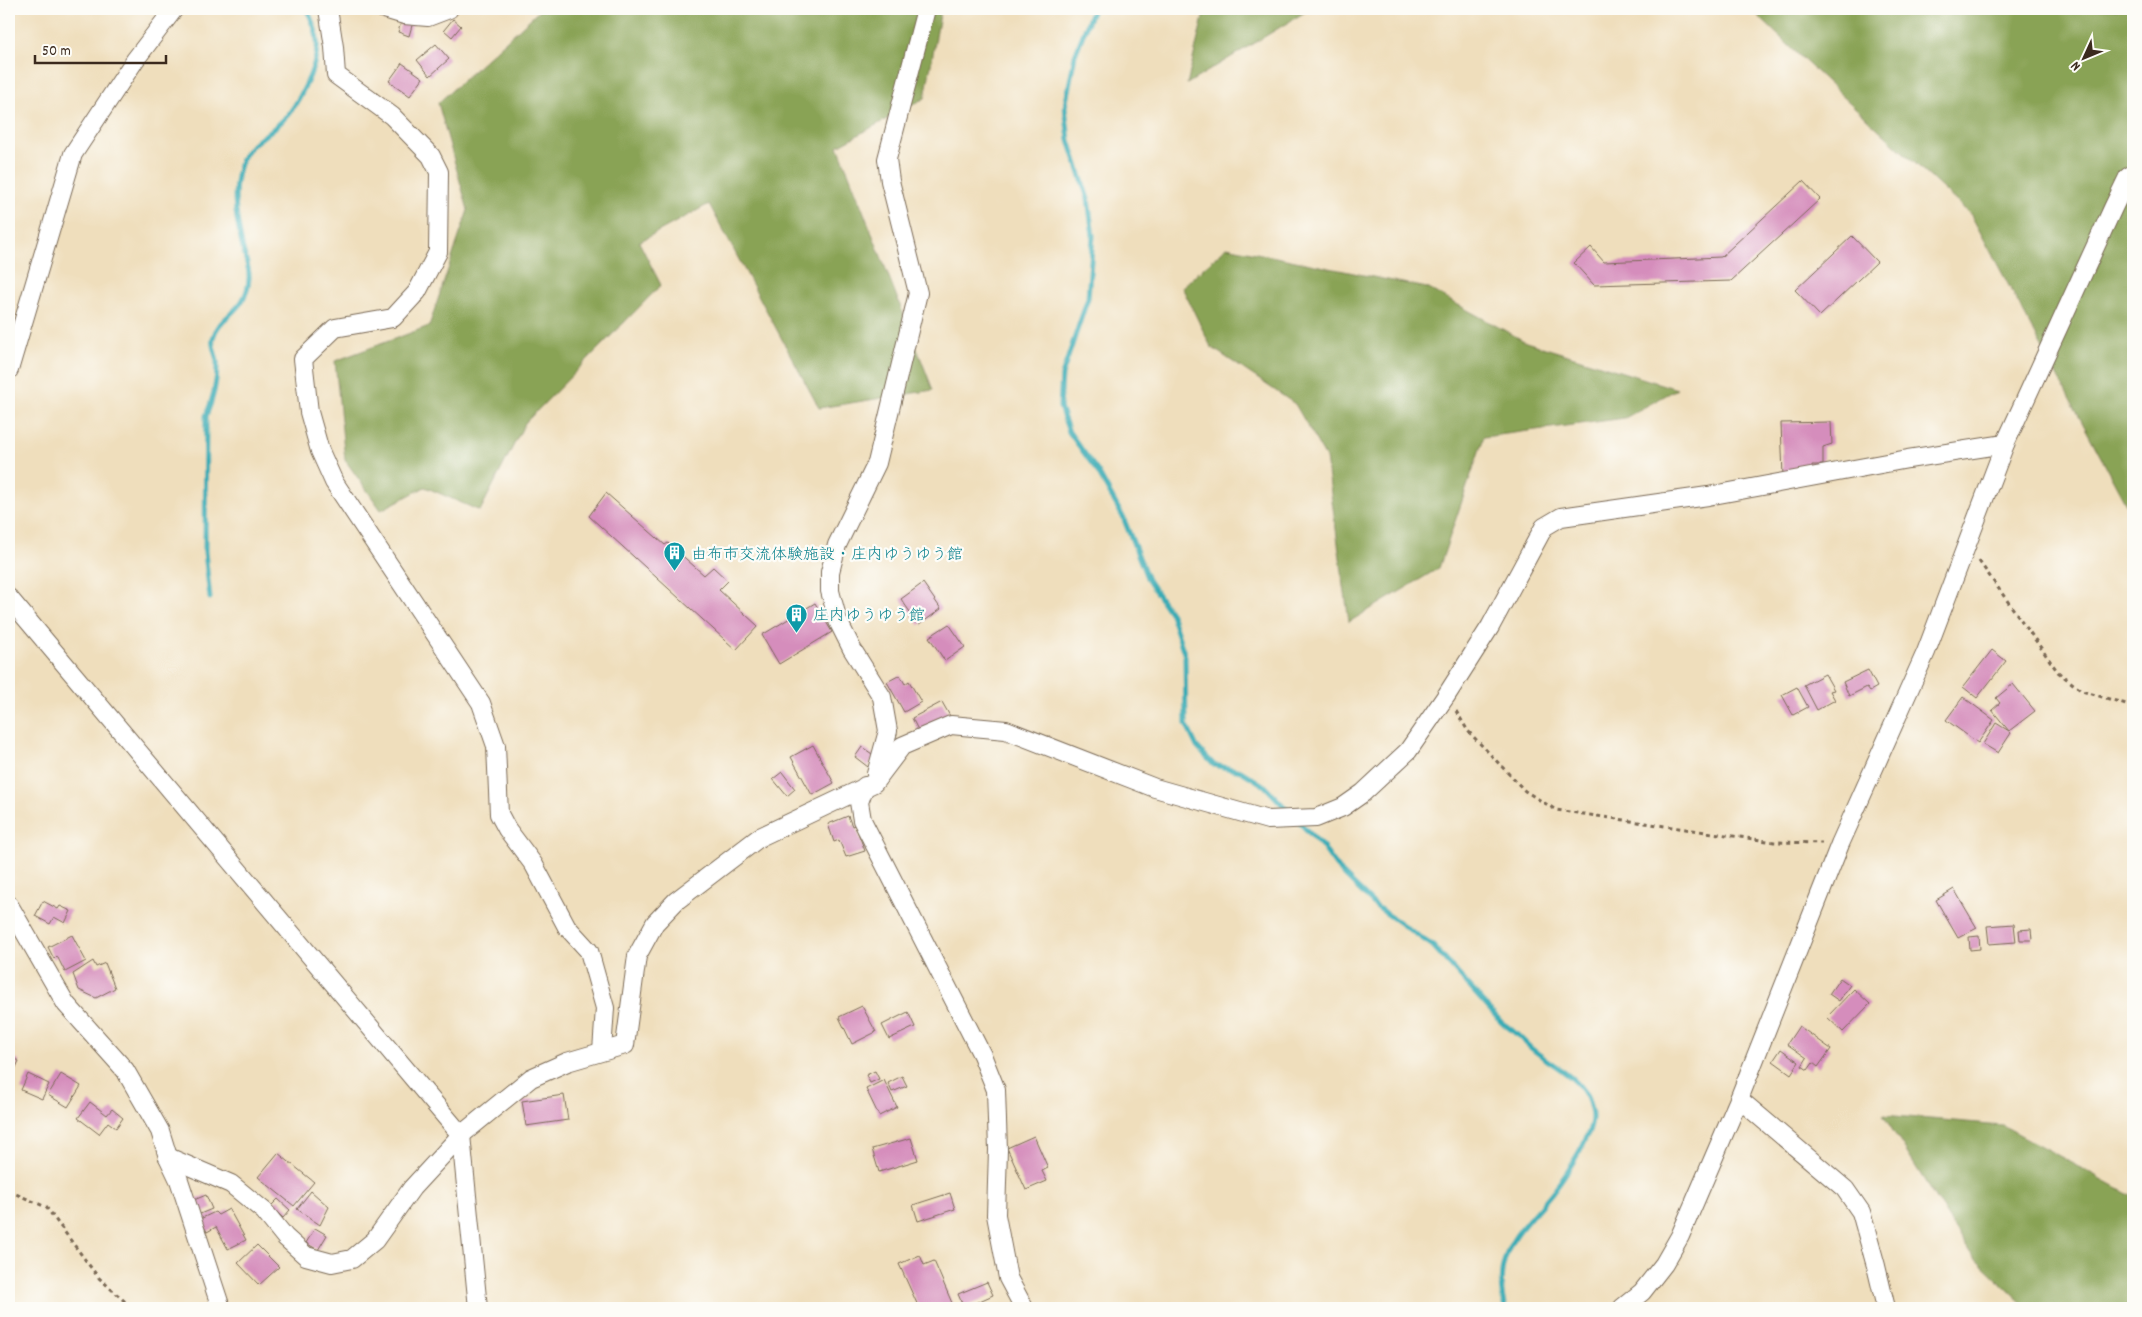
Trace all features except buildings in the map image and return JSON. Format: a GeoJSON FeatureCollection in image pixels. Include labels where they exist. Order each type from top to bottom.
{"type":"FeatureCollection","features":[{"type":"Feature","properties":{"kind":"street"},"geometry":{"type":"LineString","coordinates":[[9,370],[73,154],[136,60],[174,9]]}},
{"type":"Feature","properties":{"kind":"street"},"geometry":{"type":"LineString","coordinates":[[328,9],[336,75],[392,116],[431,156],[439,172],[438,252],[417,292],[393,318],[335,328],[303,359],[312,422],[320,451],[334,482],[481,704],[496,746],[499,814],[507,829],[534,864],[567,926],[589,951],[605,1008],[602,1051]]}},
{"type":"Feature","properties":{"kind":"street"},"geometry":{"type":"LineString","coordinates":[[384,9],[404,15],[428,17],[448,9]]}},
{"type":"Feature","properties":{"kind":"street"},"geometry":{"type":"LineString","coordinates":[[168,1157],[231,1184],[264,1211],[285,1237],[306,1256],[332,1263],[352,1259],[375,1240],[412,1188],[461,1135],[532,1078],[567,1062],[625,1045],[637,956],[655,923],[676,901],[760,837],[870,785],[888,731],[882,697],[852,649],[838,621],[830,591],[830,572],[838,545],[877,463],[918,293],[890,180],[887,158],[926,9]]}},
{"type":"Feature","properties":{"kind":"street"},"geometry":{"type":"LineString","coordinates":[[1622,1308],[1642,1292],[1664,1264],[1680,1236],[1739,1099],[1840,844],[1926,652],[2005,444],[2113,208],[2128,177],[2133,174]]}},
{"type":"Feature","properties":{"kind":"street"},"geometry":{"type":"LineString","coordinates":[[1024,1308],[1008,1278],[996,1215],[998,1150],[996,1090],[982,1055],[862,820],[859,802],[870,785],[902,746],[951,725],[1006,730],[1155,788],[1268,820],[1316,818],[1343,807],[1363,794],[1408,751],[1490,627],[1544,527],[1561,517],[1708,496],[1908,459],[2005,444]]}},
{"type":"Feature","properties":{"kind":"street"},"geometry":{"type":"LineString","coordinates":[[9,598],[461,1135],[478,1308]]}},
{"type":"Feature","properties":{"kind":"street"},"geometry":{"type":"LineString","coordinates":[[9,905],[66,1004],[125,1070],[160,1131],[168,1157],[179,1180],[222,1308]]}},
{"type":"Feature","properties":{"kind":"street"},"geometry":{"type":"LineString","coordinates":[[1739,1099],[1845,1189],[1860,1212],[1886,1308]]}},
{"type":"Feature","properties":{"kind":"path"},"geometry":{"type":"LineString","coordinates":[[1967,544],[2058,672],[2082,691],[2133,706]]}},
{"type":"Feature","properties":{"kind":"path"},"geometry":{"type":"LineString","coordinates":[[1446,696],[1468,732],[1525,790],[1556,810],[1774,842],[1840,844]]}},
{"type":"Feature","properties":{"kind":"path"},"geometry":{"type":"LineString","coordinates":[[9,1191],[46,1207],[98,1277],[132,1308]]}},
{"type":"Feature","properties":{"kind":"green space"},"geometry":{"type":"Polygon","coordinates":[[[541,9],[941,9],[925,98],[838,146],[933,390],[819,408],[709,204],[639,242],[661,285],[525,423],[480,511],[425,487],[381,510],[345,460],[335,361],[429,326],[468,210],[438,103],[541,9]]]}},
{"type":"Feature","properties":{"kind":"green space"},"geometry":{"type":"Polygon","coordinates":[[[1205,9],[1310,9],[1187,84],[1205,9]]]}},
{"type":"Feature","properties":{"kind":"green space"},"geometry":{"type":"Polygon","coordinates":[[[1751,9],[2133,9],[2133,517],[1971,215],[1751,9]]]}},
{"type":"Feature","properties":{"kind":"green space"},"geometry":{"type":"Polygon","coordinates":[[[1227,247],[1427,288],[1526,342],[1677,389],[1625,418],[1484,437],[1439,568],[1349,622],[1326,458],[1295,404],[1211,347],[1182,287],[1227,247]]]}},
{"type":"Feature","properties":{"kind":"green space"},"geometry":{"type":"Polygon","coordinates":[[[1883,1115],[2002,1125],[2133,1196],[2133,1308],[2027,1308],[1971,1254],[1883,1115]]]}},
{"type":"Feature","properties":{"kind":"waterway"},"geometry":{"type":"LineString","coordinates":[[210,598],[205,552],[206,416],[213,396],[217,375],[217,361],[213,347],[213,338],[221,323],[243,299],[249,278],[236,215],[236,181],[245,153],[288,114],[300,97],[309,76],[316,57],[317,39],[315,28],[307,9]]}},
{"type":"Feature","properties":{"kind":"waterway"},"geometry":{"type":"LineString","coordinates":[[1093,9],[1075,55],[1065,107],[1069,140],[1088,199],[1093,236],[1088,298],[1062,375],[1060,407],[1069,432],[1098,472],[1123,517],[1148,580],[1171,614],[1185,656],[1186,724],[1197,747],[1214,765],[1241,771],[1265,786],[1292,815]]}},
{"type":"Feature","properties":{"kind":"waterway"},"geometry":{"type":"LineString","coordinates":[[1300,823],[1322,846],[1339,870],[1377,907],[1433,946],[1502,1023],[1538,1054],[1576,1082],[1587,1097],[1591,1109],[1591,1125],[1581,1148],[1558,1184],[1518,1232],[1507,1253],[1503,1266],[1502,1280],[1505,1308]]}},
{"type":"Feature","properties":{"kind":"place","name":"由布市交流体験施設・庄内ゆうゆう館"},"geometry":{"type":"Point","coordinates":[675,572]}},
{"type":"Feature","properties":{"kind":"place","name":"庄内ゆうゆう館"},"geometry":{"type":"Point","coordinates":[797,633]}}]}
